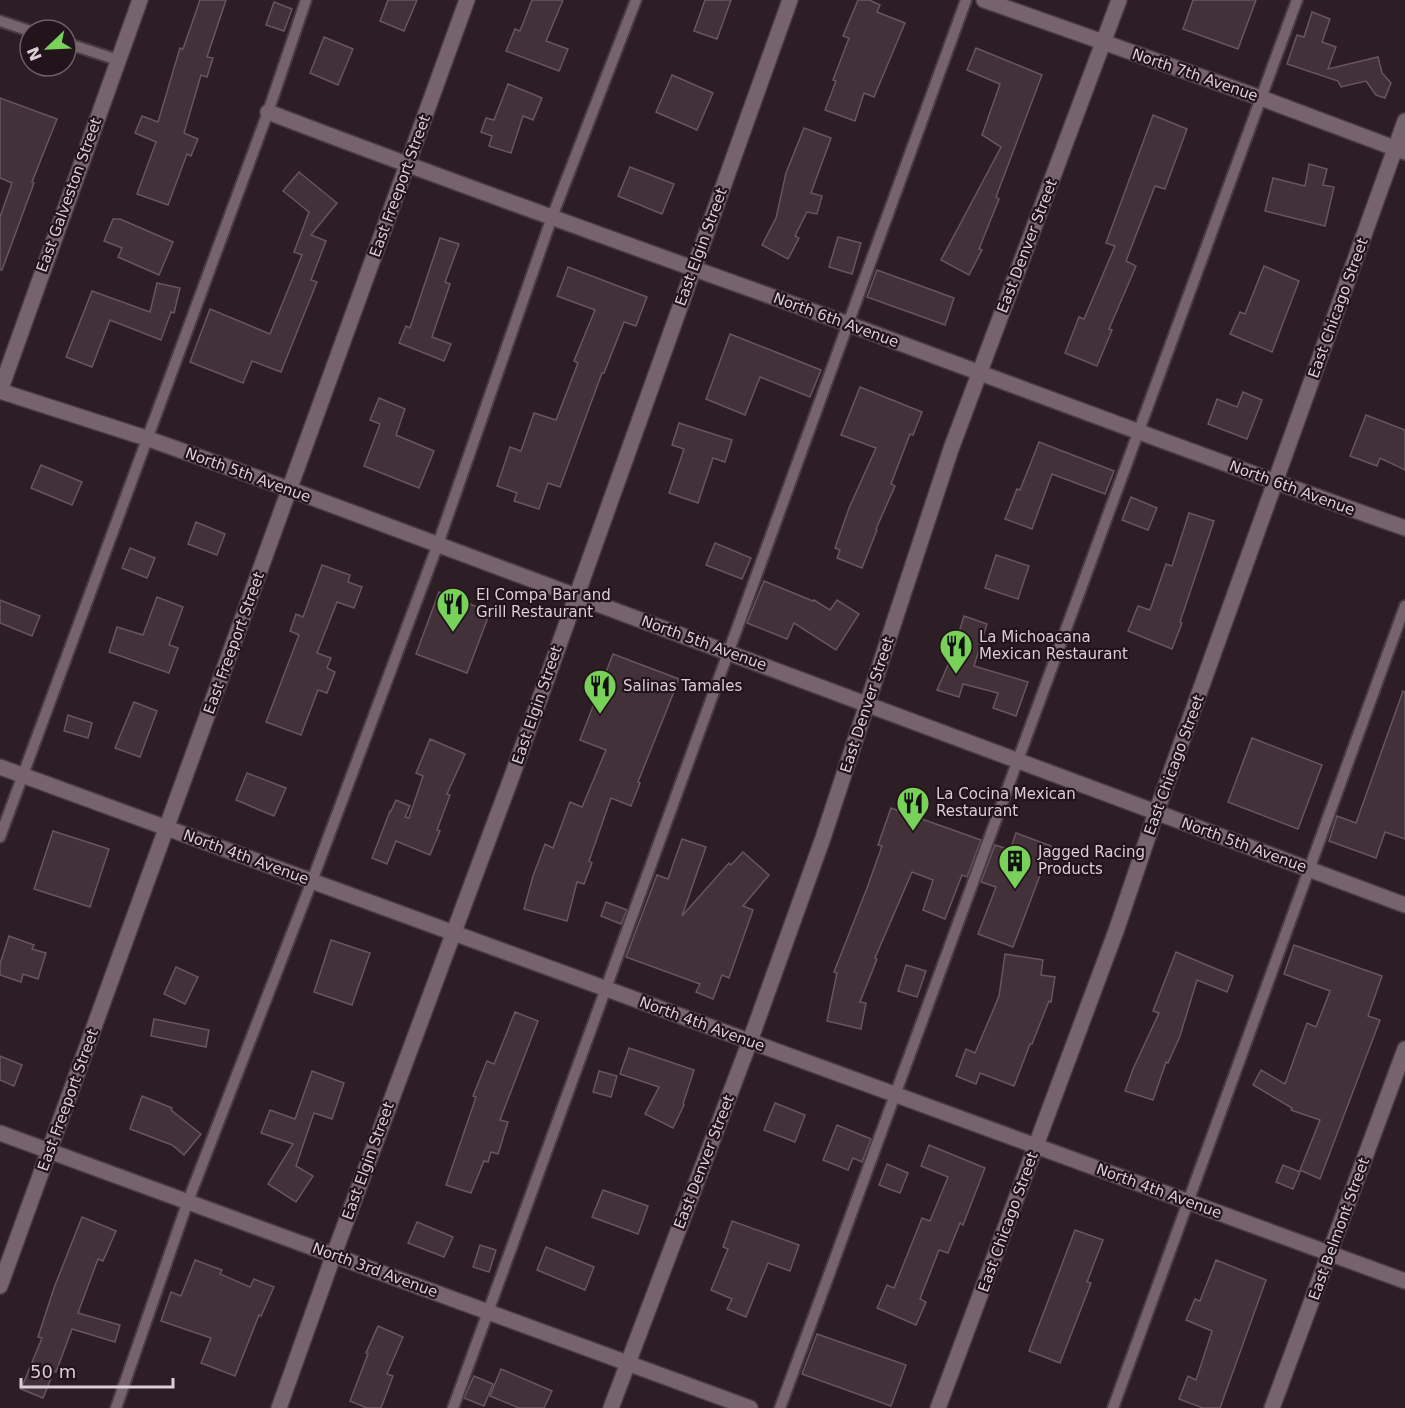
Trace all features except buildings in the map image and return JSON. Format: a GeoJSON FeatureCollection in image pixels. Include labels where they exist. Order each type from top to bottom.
{"type":"FeatureCollection","features":[{"type":"Feature","properties":{"kind":"street","name":"East Galveston Street"},"geometry":{"type":"LineString","coordinates":[[0,391],[140,0]]}},
{"type":"Feature","properties":{"kind":"street","name":"East Freeport Street"},"geometry":{"type":"LineString","coordinates":[[0,1286],[467,0]]}},
{"type":"Feature","properties":{"kind":"street","name":"East Elgin Street"},"geometry":{"type":"LineString","coordinates":[[279,1408],[512,776],[790,0]]}},
{"type":"Feature","properties":{"kind":"street","name":"North 7th Avenue"},"geometry":{"type":"LineString","coordinates":[[984,0],[1261,98],[1400,151]]}},
{"type":"Feature","properties":{"kind":"street","name":"East Denver Street"},"geometry":{"type":"LineString","coordinates":[[611,1408],[824,838],[951,449],[1119,0]]}},
{"type":"Feature","properties":{"kind":"street","name":"North 6th Avenue"},"geometry":{"type":"LineString","coordinates":[[268,112],[407,166],[1405,528]]}},
{"type":"Feature","properties":{"kind":"street","name":"East Chicago Street"},"geometry":{"type":"LineString","coordinates":[[938,1408],[1116,931],[1156,813],[1276,483],[1400,151],[1405,121]]}},
{"type":"Feature","properties":{"kind":"street","name":"North 5th Avenue"},"geometry":{"type":"LineString","coordinates":[[0,391],[146,438],[289,489],[1405,905]]}},
{"type":"Feature","properties":{"kind":"street","name":"North 4th Avenue"},"geometry":{"type":"LineString","coordinates":[[0,767],[1405,1281]]}},
{"type":"Feature","properties":{"kind":"street","name":"East Belmont Street"},"geometry":{"type":"LineString","coordinates":[[1272,1408],[1405,1049]]}},
{"type":"Feature","properties":{"kind":"street","name":"North 3rd Avenue"},"geometry":{"type":"LineString","coordinates":[[0,1133],[750,1408]]}},
{"type":"Feature","properties":{"kind":"lane"},"geometry":{"type":"LineString","coordinates":[[0,837],[268,112],[306,0]]}},
{"type":"Feature","properties":{"kind":"lane"},"geometry":{"type":"LineString","coordinates":[[116,1408],[188,1201],[312,881],[438,544],[552,218],[636,0]]}},
{"type":"Feature","properties":{"kind":"lane"},"geometry":{"type":"LineString","coordinates":[[453,1408],[966,0]]}},
{"type":"Feature","properties":{"kind":"lane"},"geometry":{"type":"LineString","coordinates":[[780,1408],[1297,0]]}},
{"type":"Feature","properties":{"kind":"lane"},"geometry":{"type":"LineString","coordinates":[[0,21],[18,27]]}},
{"type":"Feature","properties":{"kind":"lane"},"geometry":{"type":"LineString","coordinates":[[78,47],[118,60]]}},
{"type":"Feature","properties":{"kind":"lane"},"geometry":{"type":"LineString","coordinates":[[1113,1408],[1405,606]]}},
{"type":"Feature","properties":{"kind":"place","name":"El Compa Bar and Grill Restaurant"},"geometry":{"type":"Point","coordinates":[453,633]}},
{"type":"Feature","properties":{"kind":"place","name":"La Michoacana Mexican Restaurant"},"geometry":{"type":"Point","coordinates":[956,675]}},
{"type":"Feature","properties":{"kind":"place","name":"Salinas Tamales"},"geometry":{"type":"Point","coordinates":[600,715]}},
{"type":"Feature","properties":{"kind":"place","name":"La Cocina Mexican Restaurant"},"geometry":{"type":"Point","coordinates":[913,832]}},
{"type":"Feature","properties":{"kind":"place","name":"Jagged Racing Products"},"geometry":{"type":"Point","coordinates":[1015,890]}}]}
